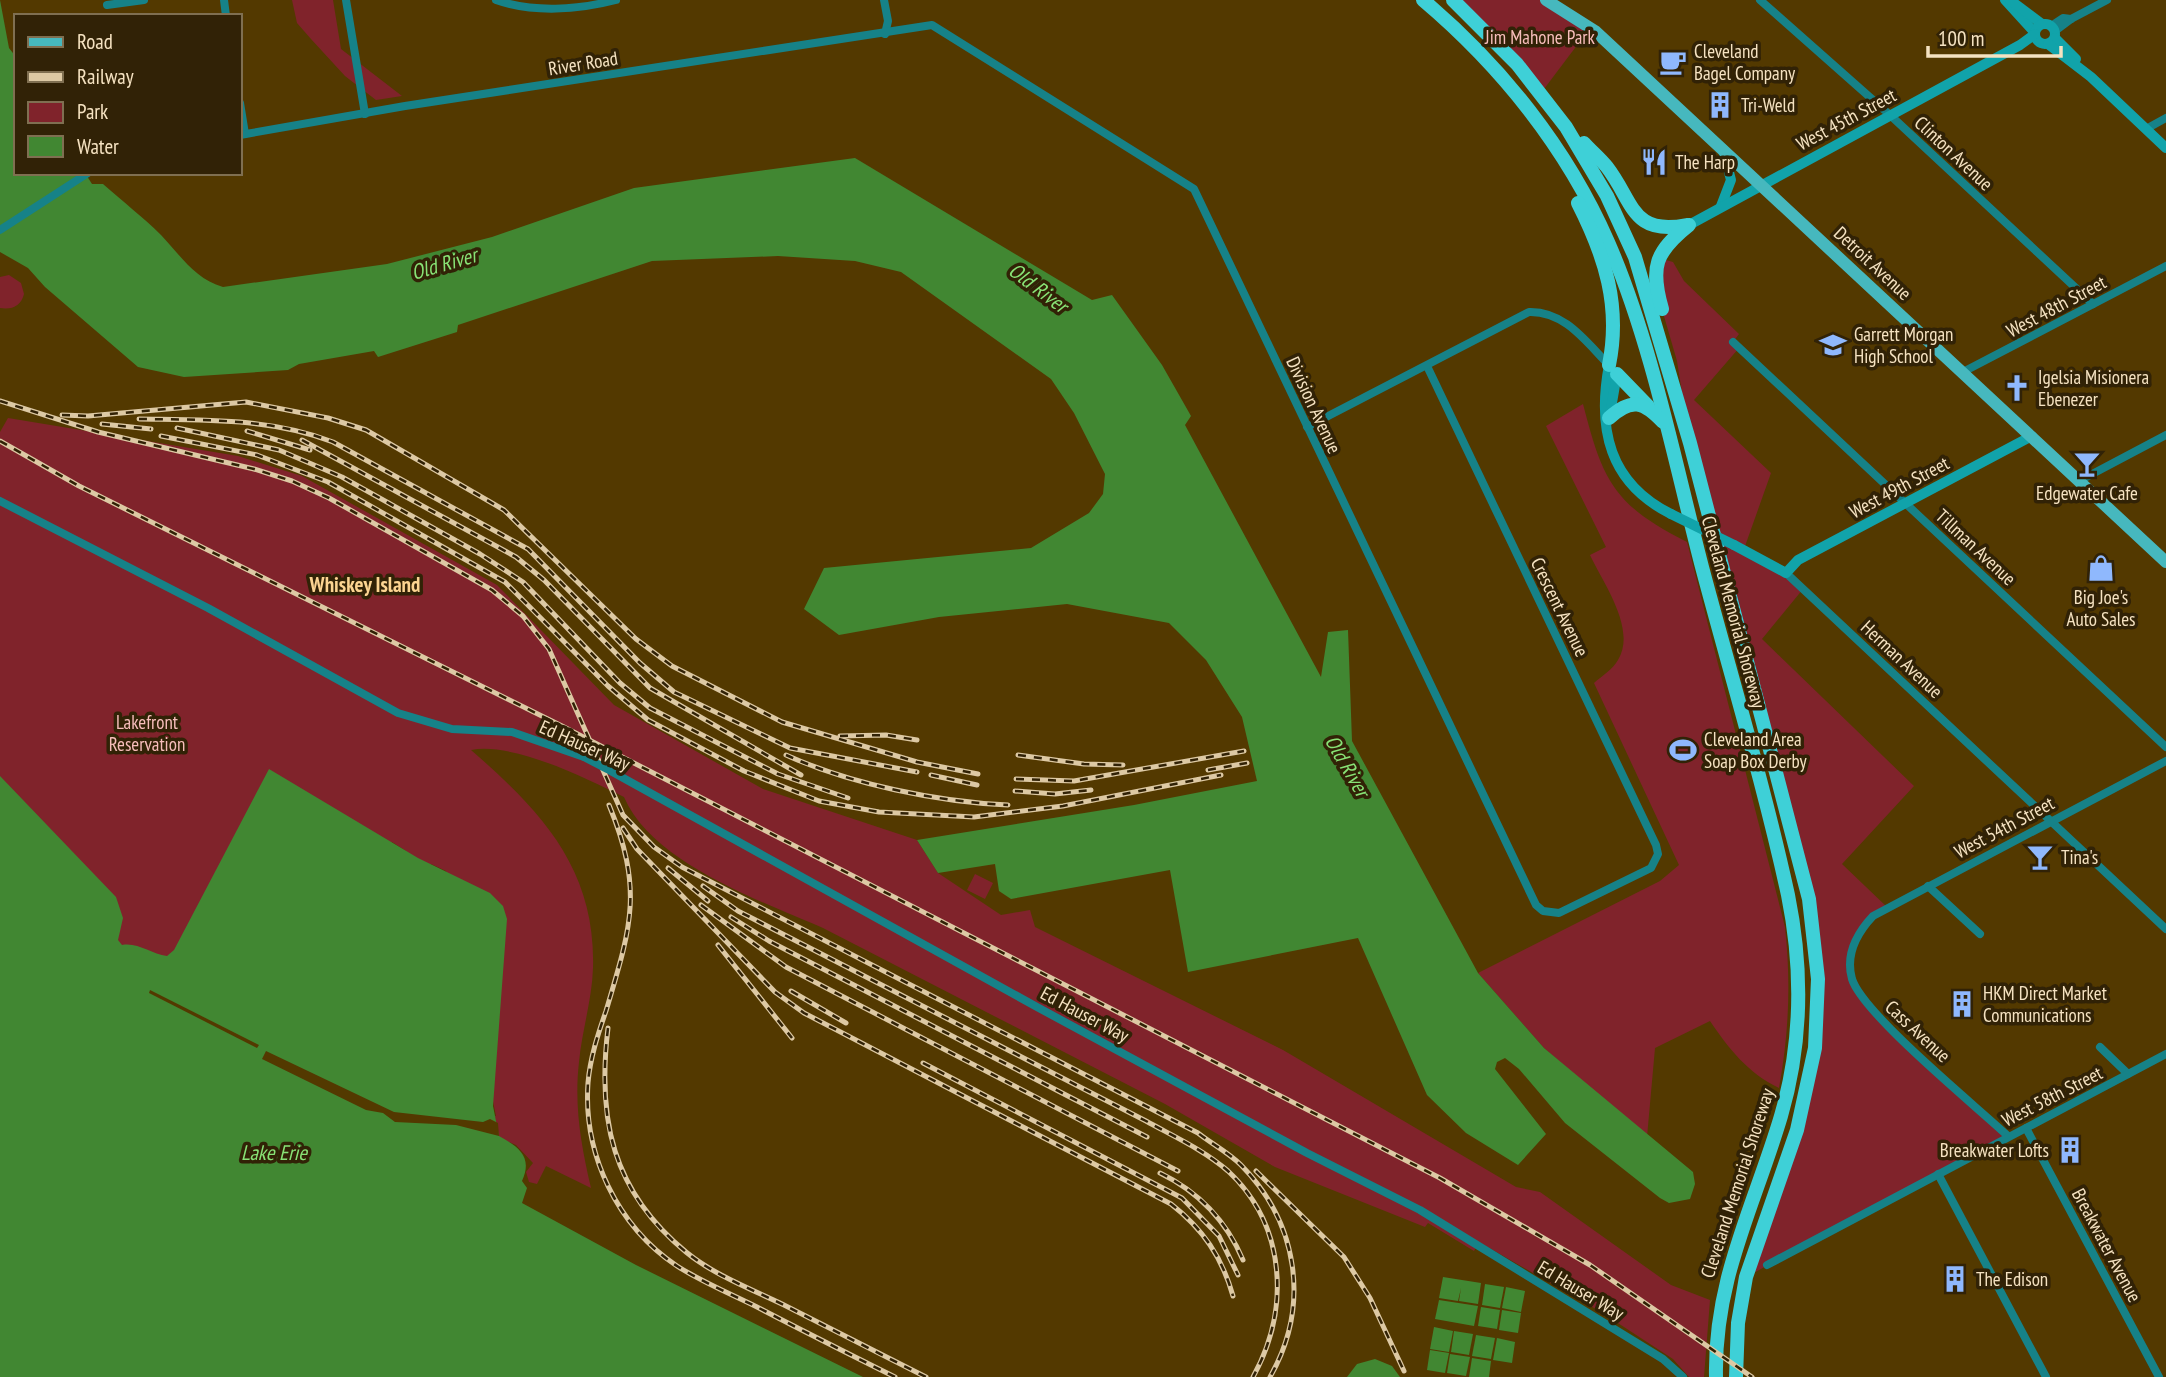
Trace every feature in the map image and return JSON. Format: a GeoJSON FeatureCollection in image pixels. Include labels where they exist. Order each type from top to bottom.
{"type":"FeatureCollection","features":[{"type":"Feature","properties":{"kind":"highway","name":"Cleveland Memorial Shoreway"},"geometry":{"type":"LineString","coordinates":[[1423,0],[1460,33],[1534,117],[1590,205],[1625,286],[1785,880],[1798,967],[1798,1023],[1788,1086],[1728,1269],[1719,1317],[1716,1377]]}},
{"type":"Feature","properties":{"kind":"highway","name":"Cleveland Memorial Shoreway"},"geometry":{"type":"LineString","coordinates":[[1453,0],[1504,50],[1556,114],[1600,183],[1635,257],[1651,302],[1690,443],[1812,916],[1818,979],[1817,1030],[1808,1089],[1797,1130],[1746,1277],[1738,1323],[1736,1377]]}},
{"type":"Feature","properties":{"kind":"highway"},"geometry":{"type":"LineString","coordinates":[[1460,33],[1545,148],[1592,232],[1604,258],[1613,299],[1613,370],[1664,423]]}},
{"type":"Feature","properties":{"kind":"highway"},"geometry":{"type":"LineString","coordinates":[[1556,114],[1607,167],[1640,219],[1664,228],[1689,225]]}},
{"type":"Feature","properties":{"kind":"highway"},"geometry":{"type":"LineString","coordinates":[[1689,225],[1665,247],[1658,258],[1655,278],[1677,361],[1690,443]]}},
{"type":"Feature","properties":{"kind":"highway"},"geometry":{"type":"LineString","coordinates":[[1609,418],[1626,406],[1648,406]]}},
{"type":"Feature","properties":{"kind":"main road","name":"Detroit Avenue"},"geometry":{"type":"LineString","coordinates":[[1546,0],[1595,32],[2166,562]]}},
{"type":"Feature","properties":{"kind":"street"},"geometry":{"type":"LineString","coordinates":[[106,3],[144,0]]}},
{"type":"Feature","properties":{"kind":"street"},"geometry":{"type":"LineString","coordinates":[[496,0],[514,7],[551,8],[590,7],[615,0]]}},
{"type":"Feature","properties":{"kind":"street"},"geometry":{"type":"LineString","coordinates":[[884,0],[888,21],[885,34]]}},
{"type":"Feature","properties":{"kind":"street","name":"Clinton Avenue"},"geometry":{"type":"LineString","coordinates":[[1760,0],[1891,115],[2093,304]]}},
{"type":"Feature","properties":{"kind":"street"},"geometry":{"type":"LineString","coordinates":[[2007,0],[2166,148]]}},
{"type":"Feature","properties":{"kind":"street","name":"West 45th Street"},"geometry":{"type":"LineString","coordinates":[[1689,225],[2020,45],[2045,34],[2063,18],[2071,19],[2107,0]]}},
{"type":"Feature","properties":{"kind":"street"},"geometry":{"type":"LineString","coordinates":[[348,2],[365,114]]}},
{"type":"Feature","properties":{"kind":"street","name":"River Road"},"geometry":{"type":"LineString","coordinates":[[242,134],[932,25]]}},
{"type":"Feature","properties":{"kind":"street","name":"Division Avenue"},"geometry":{"type":"LineString","coordinates":[[932,25],[1194,190],[1535,905],[1543,911]]}},
{"type":"Feature","properties":{"kind":"street"},"geometry":{"type":"LineString","coordinates":[[2146,129],[2166,118]]}},
{"type":"Feature","properties":{"kind":"street"},"geometry":{"type":"LineString","coordinates":[[1721,207],[1731,180],[1723,149]]}},
{"type":"Feature","properties":{"kind":"street"},"geometry":{"type":"LineString","coordinates":[[0,230],[85,175]]}},
{"type":"Feature","properties":{"kind":"street","name":"West 48th Street"},"geometry":{"type":"LineString","coordinates":[[1961,373],[2166,266]]}},
{"type":"Feature","properties":{"kind":"street"},"geometry":{"type":"LineString","coordinates":[[1307,427],[1427,366],[1517,316],[1533,312],[1549,314],[1563,321],[1613,370]]}},
{"type":"Feature","properties":{"kind":"street","name":"Tillman Avenue"},"geometry":{"type":"LineString","coordinates":[[1732,342],[2166,747]]}},
{"type":"Feature","properties":{"kind":"street","name":"Crescent Avenue"},"geometry":{"type":"LineString","coordinates":[[1427,366],[1656,845],[1651,869],[1559,913],[1543,911]]}},
{"type":"Feature","properties":{"kind":"street","name":"Herman Avenue"},"geometry":{"type":"LineString","coordinates":[[1608,437],[1613,370]]}},
{"type":"Feature","properties":{"kind":"street","name":"Herman Avenue"},"geometry":{"type":"LineString","coordinates":[[1613,370],[1603,408],[1608,437],[1617,463],[1632,486],[1652,504],[1786,573],[2166,929]]}},
{"type":"Feature","properties":{"kind":"street"},"geometry":{"type":"LineString","coordinates":[[2080,481],[2166,435]]}},
{"type":"Feature","properties":{"kind":"street","name":"West 49th Street"},"geometry":{"type":"LineString","coordinates":[[1786,573],[1798,560],[2032,436]]}},
{"type":"Feature","properties":{"kind":"street","name":"Ed Hauser Way"},"geometry":{"type":"LineString","coordinates":[[0,501],[208,608],[398,713],[452,729],[512,732],[584,757],[1037,1007],[1307,1153],[1420,1210],[1643,1346],[1684,1377]]}},
{"type":"Feature","properties":{"kind":"street","name":"West 54th Street"},"geometry":{"type":"LineString","coordinates":[[1861,928],[1873,916],[2166,761]]}},
{"type":"Feature","properties":{"kind":"street"},"geometry":{"type":"LineString","coordinates":[[1928,886],[1980,934]]}},
{"type":"Feature","properties":{"kind":"street","name":"Cass Avenue"},"geometry":{"type":"LineString","coordinates":[[1861,928],[1853,944],[1850,967],[1857,990],[1870,1008],[2008,1136]]}},
{"type":"Feature","properties":{"kind":"street"},"geometry":{"type":"LineString","coordinates":[[2100,1047],[2128,1074]]}},
{"type":"Feature","properties":{"kind":"street","name":"West 58th Street"},"geometry":{"type":"LineString","coordinates":[[1768,1265],[2166,1054]]}},
{"type":"Feature","properties":{"kind":"street","name":"Breakwater Avenue"},"geometry":{"type":"LineString","coordinates":[[2026,1128],[2159,1377]]}},
{"type":"Feature","properties":{"kind":"street"},"geometry":{"type":"LineString","coordinates":[[1938,1174],[2046,1377]]}},
{"type":"Feature","properties":{"kind":"green space"},"geometry":{"type":"Polygon","coordinates":[[[292,0],[333,0],[341,49],[402,96],[376,100],[345,76],[297,23],[292,0]]]}},
{"type":"Feature","properties":{"kind":"green space","name":"Jim Mahone Park"},"geometry":{"type":"Polygon","coordinates":[[[1453,0],[1546,0],[1590,28],[1541,93],[1453,0]]]}},
{"type":"Feature","properties":{"kind":"green space"},"geometry":{"type":"Polygon","coordinates":[[[1658,258],[1673,262],[1684,281],[1739,334],[1733,342],[1739,348],[1694,400],[1771,473],[1744,549],[1803,589],[1762,639],[1914,786],[1842,864],[1888,908],[1861,928],[1850,967],[1870,1008],[2008,1136],[1746,1277],[1806,1096],[1816,946],[1690,443],[1677,361],[1657,292],[1658,258]]]}},
{"type":"Feature","properties":{"kind":"green space"},"geometry":{"type":"Polygon","coordinates":[[[9,275],[21,283],[24,294],[21,302],[15,306],[0,308],[0,277],[9,275]]]}},
{"type":"Feature","properties":{"kind":"green space","name":"Cleveland Area Soap Box Derby"},"geometry":{"type":"Polygon","coordinates":[[[1583,404],[1597,453],[1615,488],[1627,503],[1643,516],[1687,542],[1785,927],[1787,947],[1788,1007],[1779,1088],[1740,1059],[1710,1021],[1655,1048],[1647,1137],[1544,1048],[1478,973],[1660,881],[1679,865],[1594,683],[1618,660],[1623,648],[1621,621],[1610,592],[1590,555],[1606,547],[1546,426],[1583,404]]]}},
{"type":"Feature","properties":{"kind":"green space","name":"Lakefront Reservation"},"geometry":{"type":"Polygon","coordinates":[[[8,418],[238,456],[302,476],[497,585],[614,705],[763,789],[917,840],[938,873],[1001,915],[1030,910],[1035,927],[1283,1050],[1516,1187],[1540,1192],[1671,1285],[1710,1300],[1704,1377],[1689,1377],[1673,1359],[1601,1312],[1479,1242],[1474,1251],[1428,1223],[1425,1227],[1275,1167],[1165,1104],[823,928],[711,877],[658,842],[638,820],[624,797],[528,756],[508,751],[471,750],[520,795],[541,819],[574,871],[585,900],[591,932],[593,968],[580,1050],[577,1094],[581,1141],[591,1188],[546,1166],[537,1184],[529,1182],[526,1172],[533,1163],[516,1145],[426,1107],[496,1116],[446,871],[431,864],[341,1042],[316,1030],[406,851],[392,842],[302,1020],[277,1007],[367,828],[336,812],[175,962],[0,935],[0,432],[8,418]]]}},
{"type":"Feature","properties":{"kind":"green space"},"geometry":{"type":"Polygon","coordinates":[[[975,874],[993,883],[985,899],[967,890],[975,874]]]}},
{"type":"Feature","properties":{"kind":"water","name":"Old River"},"geometry":{"type":"Polygon","coordinates":[[[0,0],[9,48],[14,54],[14,175],[86,175],[92,184],[103,184],[147,222],[196,272],[223,287],[387,264],[492,237],[634,188],[855,158],[1092,300],[1112,295],[1162,365],[1191,416],[1185,425],[1321,677],[1328,632],[1348,630],[1352,741],[1478,973],[1544,1048],[1693,1172],[1695,1184],[1690,1199],[1669,1203],[1660,1198],[1565,1123],[1519,1069],[1505,1058],[1497,1062],[1495,1069],[1546,1134],[1518,1165],[1466,1133],[1427,1095],[1358,938],[1188,972],[1170,870],[1011,899],[999,891],[995,864],[938,873],[917,840],[1134,805],[1257,781],[1242,717],[1206,660],[1169,623],[1067,604],[939,617],[839,635],[804,609],[824,568],[1031,548],[1089,513],[1103,494],[1105,474],[1074,413],[1051,379],[901,272],[855,261],[778,256],[652,261],[458,325],[457,332],[378,357],[374,351],[299,364],[288,370],[184,377],[138,367],[45,287],[28,268],[0,252],[0,0]]]}},
{"type":"Feature","properties":{"kind":"water","name":"Lake Erie"},"geometry":{"type":"Polygon","coordinates":[[[269,769],[418,858],[490,893],[503,906],[507,919],[493,1106],[499,1136],[513,1144],[525,1159],[522,1181],[527,1188],[522,1203],[636,1265],[863,1377],[0,1377],[0,776],[116,897],[123,918],[118,940],[122,945],[134,945],[167,956],[174,950],[269,769]]]}},
{"type":"Feature","properties":{"kind":"water"},"geometry":{"type":"Polygon","coordinates":[[[1443,1277],[1481,1283],[1478,1304],[1459,1301],[1461,1288],[1458,1301],[1439,1298],[1443,1277]]]}},
{"type":"Feature","properties":{"kind":"water"},"geometry":{"type":"Polygon","coordinates":[[[1485,1284],[1504,1287],[1500,1308],[1482,1305],[1485,1284]]]}},
{"type":"Feature","properties":{"kind":"water"},"geometry":{"type":"Polygon","coordinates":[[[1506,1287],[1525,1291],[1521,1312],[1502,1308],[1506,1287]]]}},
{"type":"Feature","properties":{"kind":"water"},"geometry":{"type":"Polygon","coordinates":[[[1439,1300],[1478,1306],[1474,1326],[1435,1319],[1439,1300]]]}},
{"type":"Feature","properties":{"kind":"water"},"geometry":{"type":"Polygon","coordinates":[[[1481,1307],[1500,1310],[1497,1329],[1478,1326],[1481,1307]]]}},
{"type":"Feature","properties":{"kind":"water"},"geometry":{"type":"Polygon","coordinates":[[[1502,1310],[1521,1313],[1518,1333],[1499,1330],[1502,1310]]]}},
{"type":"Feature","properties":{"kind":"water"},"geometry":{"type":"Polygon","coordinates":[[[1434,1327],[1453,1331],[1449,1352],[1430,1349],[1434,1327]]]}},
{"type":"Feature","properties":{"kind":"water"},"geometry":{"type":"Polygon","coordinates":[[[1454,1331],[1473,1334],[1469,1355],[1451,1352],[1454,1331]]]}},
{"type":"Feature","properties":{"kind":"water"},"geometry":{"type":"Polygon","coordinates":[[[1476,1335],[1495,1338],[1491,1359],[1472,1356],[1476,1335]]]}},
{"type":"Feature","properties":{"kind":"water"},"geometry":{"type":"Polygon","coordinates":[[[1497,1338],[1515,1342],[1512,1363],[1493,1360],[1497,1338]]]}},
{"type":"Feature","properties":{"kind":"water"},"geometry":{"type":"Polygon","coordinates":[[[1430,1350],[1449,1353],[1445,1373],[1427,1370],[1430,1350]]]}},
{"type":"Feature","properties":{"kind":"water"},"geometry":{"type":"Polygon","coordinates":[[[1450,1354],[1470,1357],[1466,1376],[1447,1373],[1450,1354]]]}},
{"type":"Feature","properties":{"kind":"water"},"geometry":{"type":"Polygon","coordinates":[[[1472,1358],[1491,1361],[1489,1377],[1469,1377],[1472,1358]]]}},
{"type":"Feature","properties":{"kind":"water"},"geometry":{"type":"Polygon","coordinates":[[[1375,1359],[1392,1366],[1400,1377],[1347,1377],[1357,1364],[1375,1359]]]}},
{"type":"Feature","properties":{"kind":"pier"},"geometry":{"type":"Polygon","coordinates":[[[150,990],[259,1045],[257,1048],[149,993],[150,990]]]}},
{"type":"Feature","properties":{"kind":"pier"},"geometry":{"type":"Polygon","coordinates":[[[266,1051],[394,1112],[483,1122],[490,1119],[498,1123],[499,1136],[456,1125],[395,1122],[383,1113],[366,1110],[262,1059],[266,1051]]]}},
{"type":"Feature","properties":{"kind":"railway"},"geometry":{"type":"LineString","coordinates":[[0,401],[98,432],[254,469],[292,481],[329,498],[492,590],[523,616],[549,649],[623,815],[654,847],[682,867],[1198,1133],[1231,1156],[1260,1188],[1275,1212],[1286,1239],[1292,1266],[1294,1294],[1291,1322],[1283,1350],[1270,1377]]}},
{"type":"Feature","properties":{"kind":"railway"},"geometry":{"type":"LineString","coordinates":[[62,415],[88,416],[246,402],[328,418],[366,430],[504,510],[636,639],[672,666],[782,722],[917,762],[978,774]]}},
{"type":"Feature","properties":{"kind":"railway"},"geometry":{"type":"LineString","coordinates":[[139,419],[262,424],[310,434],[333,442],[528,549],[640,663],[674,692],[790,748],[917,772]]}},
{"type":"Feature","properties":{"kind":"railway"},"geometry":{"type":"LineString","coordinates":[[102,424],[151,429]]}},
{"type":"Feature","properties":{"kind":"railway"},"geometry":{"type":"LineString","coordinates":[[177,428],[279,450],[342,477],[480,554],[523,582],[620,683],[650,708],[778,774],[848,798]]}},
{"type":"Feature","properties":{"kind":"railway"},"geometry":{"type":"LineString","coordinates":[[247,431],[310,450]]}},
{"type":"Feature","properties":{"kind":"railway"},"geometry":{"type":"LineString","coordinates":[[161,436],[257,455],[328,482],[505,582],[608,686],[648,720],[744,771],[819,801],[879,812],[974,817],[1063,806],[1221,775]]}},
{"type":"Feature","properties":{"kind":"railway"},"geometry":{"type":"LineString","coordinates":[[302,440],[516,557],[544,580],[650,688],[801,775]]}},
{"type":"Feature","properties":{"kind":"railway"},"geometry":{"type":"LineString","coordinates":[[0,441],[79,486],[564,727],[1440,1178],[1590,1265],[1752,1377]]}},
{"type":"Feature","properties":{"kind":"railway"},"geometry":{"type":"LineString","coordinates":[[840,736],[886,735],[917,740]]}},
{"type":"Feature","properties":{"kind":"railway"},"geometry":{"type":"LineString","coordinates":[[1016,779],[1074,781],[1244,751]]}},
{"type":"Feature","properties":{"kind":"railway"},"geometry":{"type":"LineString","coordinates":[[786,755],[838,775],[895,790],[953,800],[1008,805]]}},
{"type":"Feature","properties":{"kind":"railway"},"geometry":{"type":"LineString","coordinates":[[1018,755],[1084,764],[1123,765]]}},
{"type":"Feature","properties":{"kind":"railway"},"geometry":{"type":"LineString","coordinates":[[1208,770],[1247,763]]}},
{"type":"Feature","properties":{"kind":"railway"},"geometry":{"type":"LineString","coordinates":[[931,775],[977,785]]}},
{"type":"Feature","properties":{"kind":"railway"},"geometry":{"type":"LineString","coordinates":[[1015,791],[1055,794],[1091,790]]}},
{"type":"Feature","properties":{"kind":"railway"},"geometry":{"type":"LineString","coordinates":[[609,805],[627,861],[630,908],[622,955],[595,1046],[588,1083],[591,1136],[608,1186],[637,1231],[677,1266],[895,1377]]}},
{"type":"Feature","properties":{"kind":"railway"},"geometry":{"type":"LineString","coordinates":[[623,828],[637,849],[775,992],[804,1013],[1171,1204],[1193,1223],[1210,1245],[1233,1296]]}},
{"type":"Feature","properties":{"kind":"railway"},"geometry":{"type":"LineString","coordinates":[[668,868],[708,901]]}},
{"type":"Feature","properties":{"kind":"railway"},"geometry":{"type":"LineString","coordinates":[[703,886],[738,911],[1146,1121],[1199,1150],[1228,1171],[1248,1193],[1262,1217],[1272,1243],[1276,1270],[1277,1297],[1273,1324],[1253,1377]]}},
{"type":"Feature","properties":{"kind":"railway"},"geometry":{"type":"LineString","coordinates":[[701,905],[786,967],[1178,1171]]}},
{"type":"Feature","properties":{"kind":"railway"},"geometry":{"type":"LineString","coordinates":[[731,917],[769,941],[1147,1137]]}},
{"type":"Feature","properties":{"kind":"railway"},"geometry":{"type":"LineString","coordinates":[[718,945],[792,1038]]}},
{"type":"Feature","properties":{"kind":"railway"},"geometry":{"type":"LineString","coordinates":[[791,991],[846,1023]]}},
{"type":"Feature","properties":{"kind":"railway"},"geometry":{"type":"LineString","coordinates":[[608,1028],[605,1093],[608,1123],[615,1151],[641,1204],[661,1229],[686,1252],[721,1275],[926,1377]]}},
{"type":"Feature","properties":{"kind":"railway"},"geometry":{"type":"LineString","coordinates":[[923,1063],[1182,1198],[1219,1236],[1238,1275]]}},
{"type":"Feature","properties":{"kind":"railway"},"geometry":{"type":"LineString","coordinates":[[1256,1171],[1344,1257],[1370,1298],[1404,1371]]}},
{"type":"Feature","properties":{"kind":"railway"},"geometry":{"type":"LineString","coordinates":[[1160,1173],[1187,1189],[1210,1209],[1228,1232],[1243,1260]]}},
{"type":"Feature","properties":{"kind":"place","name":"Cleveland Bagel Company"},"geometry":{"type":"Point","coordinates":[1673,62]}},
{"type":"Feature","properties":{"kind":"place","name":"Tri-Weld"},"geometry":{"type":"Point","coordinates":[1720,105]}},
{"type":"Feature","properties":{"kind":"place","name":"The Harp"},"geometry":{"type":"Point","coordinates":[1654,162]}},
{"type":"Feature","properties":{"kind":"place","name":"Garrett Morgan High School"},"geometry":{"type":"Point","coordinates":[1833,345]}},
{"type":"Feature","properties":{"kind":"place","name":"Igelsia Misionera Ebenezer"},"geometry":{"type":"Point","coordinates":[2017,388]}},
{"type":"Feature","properties":{"kind":"place","name":"Edgewater Cafe"},"geometry":{"type":"Point","coordinates":[2087,464]}},
{"type":"Feature","properties":{"kind":"place","name":"Big Joe's Auto Sales"},"geometry":{"type":"Point","coordinates":[2101,568]}},
{"type":"Feature","properties":{"kind":"place","name":"Cleveland Area Soap Box Derby"},"geometry":{"type":"Point","coordinates":[1683,750]}},
{"type":"Feature","properties":{"kind":"place","name":"Tina's"},"geometry":{"type":"Point","coordinates":[2040,857]}},
{"type":"Feature","properties":{"kind":"place","name":"HKM Direct Market Communications"},"geometry":{"type":"Point","coordinates":[1962,1004]}},
{"type":"Feature","properties":{"kind":"place","name":"Breakwater Lofts"},"geometry":{"type":"Point","coordinates":[2070,1150]}},
{"type":"Feature","properties":{"kind":"place","name":"The Edison"},"geometry":{"type":"Point","coordinates":[1955,1279]}},
{"type":"Feature","properties":{"kind":"district","name":"Whiskey Island"},"geometry":{"type":"Point","coordinates":[365,585]}}]}
